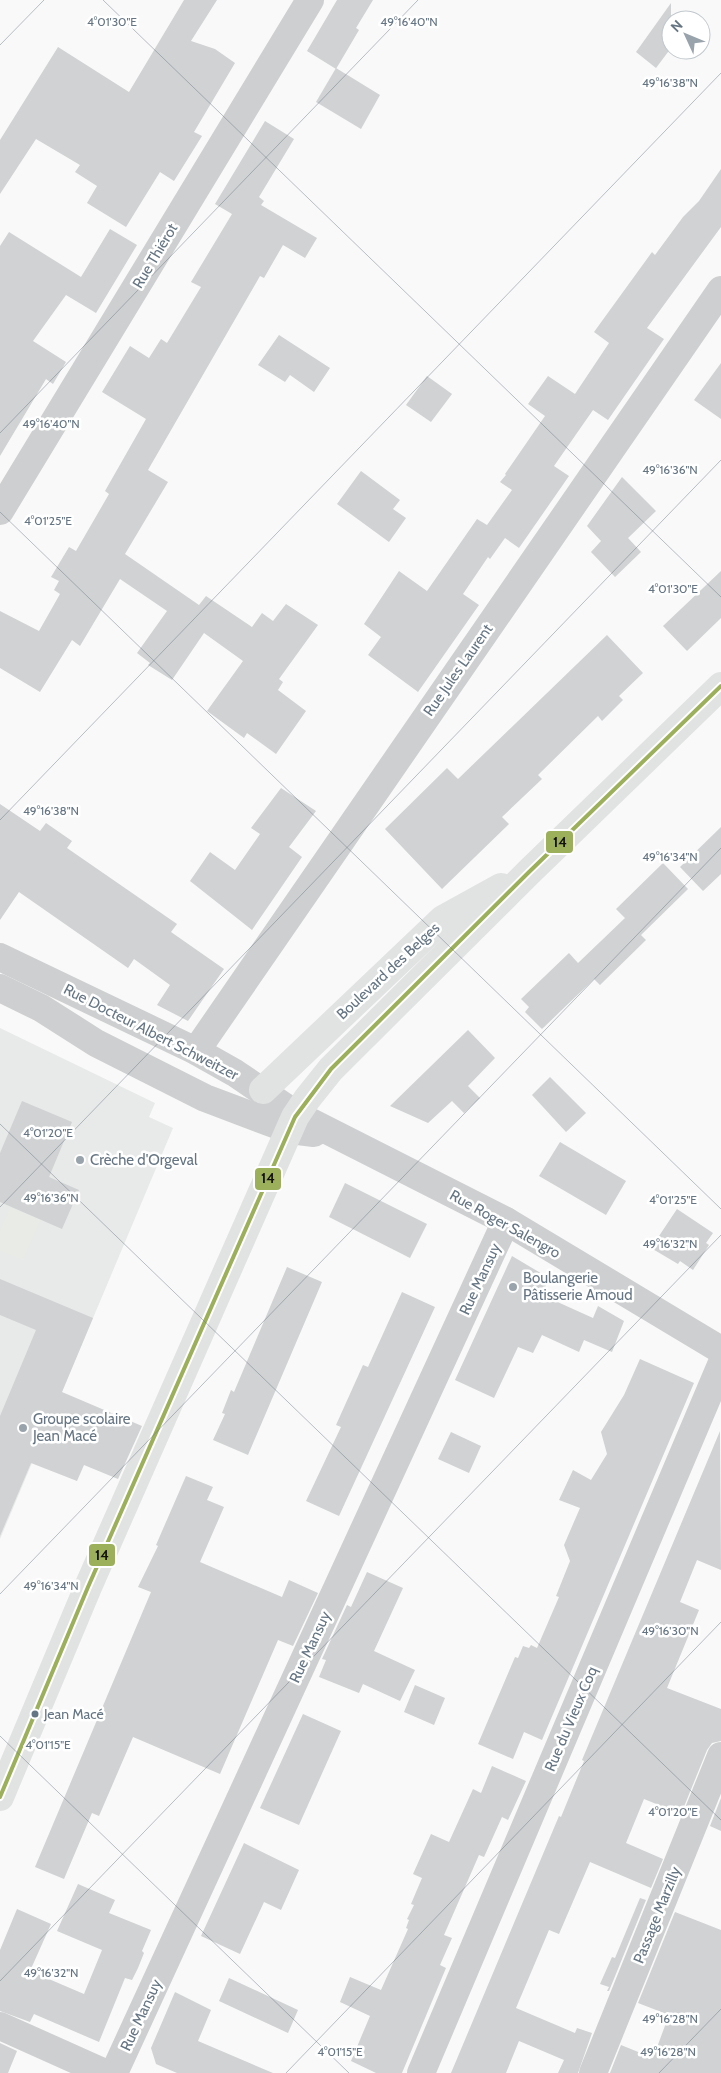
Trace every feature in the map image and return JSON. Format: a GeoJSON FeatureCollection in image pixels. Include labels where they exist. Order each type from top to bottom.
{"type":"FeatureCollection","features":[{"type":"Feature","properties":{"kind":"main road","name":"Boulevard des Belges"},"geometry":{"type":"LineString","coordinates":[[0,1797],[88,1586],[293,1122],[307,1099],[331,1069],[529,872],[721,686]]}},
{"type":"Feature","properties":{"kind":"main road","name":"Boulevard des Belges"},"geometry":{"type":"LineString","coordinates":[[263,1090],[443,919],[529,872]]}},
{"type":"Feature","properties":{"kind":"street","name":"Rue Thiérot"},"geometry":{"type":"LineString","coordinates":[[0,511],[310,0]]}},
{"type":"Feature","properties":{"kind":"street","name":"Rue Jules Laurent"},"geometry":{"type":"LineString","coordinates":[[196,1051],[721,290]]}},
{"type":"Feature","properties":{"kind":"street","name":"Rue Docteur Albert Schweitzer"},"geometry":{"type":"LineString","coordinates":[[0,957],[196,1051],[263,1090],[293,1122]]}},
{"type":"Feature","properties":{"kind":"street","name":"Rue Docteur Albert Schweitzer"},"geometry":{"type":"LineString","coordinates":[[0,988],[41,1008],[96,1043],[205,1098],[293,1122]]}},
{"type":"Feature","properties":{"kind":"street","name":"Rue Roger Salengro"},"geometry":{"type":"LineString","coordinates":[[293,1122],[337,1136],[506,1221],[721,1350]]}},
{"type":"Feature","properties":{"kind":"street","name":"Rue Mansuy"},"geometry":{"type":"LineString","coordinates":[[114,2073],[506,1221]]}},
{"type":"Feature","properties":{"kind":"street","name":"Rue du Vieux Coq"},"geometry":{"type":"LineString","coordinates":[[421,2073],[721,1365]]}},
{"type":"Feature","properties":{"kind":"street","name":"Passage Marzilly"},"geometry":{"type":"LineString","coordinates":[[594,2073],[721,1756]]}},
{"type":"Feature","properties":{"kind":"street"},"geometry":{"type":"LineString","coordinates":[[0,2026],[106,2073]]}},
{"type":"Feature","properties":{"kind":"shaded area","name":"Crèche d'Orgeval"},"geometry":{"type":"Polygon","coordinates":[[[0,1028],[155,1103],[149,1117],[173,1128],[0,1539],[0,1028]]]}},
{"type":"Feature","properties":{"kind":"shaded area"},"geometry":{"type":"Polygon","coordinates":[[[10,1207],[41,1220],[23,1260],[0,1251],[0,1230],[10,1207]]]}},
{"type":"Feature","properties":{"kind":"building"},"geometry":{"type":"Polygon","coordinates":[[[184,0],[217,0],[191,41],[215,49],[235,63],[194,132],[202,136],[174,181],[160,172],[126,227],[87,203],[97,186],[75,172],[80,165],[36,139],[0,194],[0,140],[58,47],[129,92],[184,0]]]}},
{"type":"Feature","properties":{"kind":"building"},"geometry":{"type":"Polygon","coordinates":[[[337,0],[373,0],[356,28],[359,30],[336,69],[307,51],[337,0]]]}},
{"type":"Feature","properties":{"kind":"building"},"geometry":{"type":"Polygon","coordinates":[[[671,3],[671,10],[666,10],[671,3]]]}},
{"type":"Feature","properties":{"kind":"building"},"geometry":{"type":"Polygon","coordinates":[[[661,17],[662,60],[656,68],[636,52],[661,17]]]}},
{"type":"Feature","properties":{"kind":"building"},"geometry":{"type":"Polygon","coordinates":[[[336,68],[380,95],[361,129],[316,102],[336,68]]]}},
{"type":"Feature","properties":{"kind":"building"},"geometry":{"type":"Polygon","coordinates":[[[265,121],[294,139],[259,197],[264,201],[261,205],[317,238],[305,258],[283,245],[264,278],[260,276],[148,470],[168,482],[125,554],[199,605],[206,596],[252,627],[262,613],[273,621],[286,604],[318,625],[279,679],[283,682],[278,690],[306,711],[276,754],[247,733],[244,738],[207,711],[243,661],[204,633],[172,680],[148,665],[150,663],[137,653],[167,611],[120,579],[80,646],[72,640],[40,692],[0,668],[0,611],[39,631],[60,594],[54,590],[59,581],[51,577],[69,547],[76,551],[109,494],[105,491],[146,419],[102,392],[130,346],[149,358],[161,339],[167,343],[201,287],[191,282],[232,214],[215,204],[265,121]]]}},
{"type":"Feature","properties":{"kind":"building"},"geometry":{"type":"Polygon","coordinates":[[[721,169],[721,227],[647,328],[664,339],[608,420],[593,410],[554,466],[569,476],[519,548],[505,538],[490,559],[488,557],[463,594],[479,605],[418,692],[368,655],[381,637],[364,624],[399,571],[427,591],[477,519],[487,525],[512,490],[500,482],[545,416],[528,404],[548,376],[575,394],[609,343],[594,332],[652,252],[655,255],[683,217],[699,201],[721,169]]]}},
{"type":"Feature","properties":{"kind":"building"},"geometry":{"type":"Polygon","coordinates":[[[110,229],[137,245],[96,313],[66,295],[33,341],[66,362],[53,384],[46,379],[0,456],[0,246],[9,232],[81,277],[110,229]]]}},
{"type":"Feature","properties":{"kind":"building"},"geometry":{"type":"Polygon","coordinates":[[[279,335],[330,368],[314,392],[290,375],[285,382],[258,365],[279,335]]]}},
{"type":"Feature","properties":{"kind":"building"},"geometry":{"type":"Polygon","coordinates":[[[721,363],[721,419],[694,400],[721,363]]]}},
{"type":"Feature","properties":{"kind":"building"},"geometry":{"type":"Polygon","coordinates":[[[427,376],[452,394],[431,422],[406,405],[427,376]]]}},
{"type":"Feature","properties":{"kind":"building"},"geometry":{"type":"Polygon","coordinates":[[[361,471],[400,500],[393,509],[406,518],[389,542],[337,504],[361,471]]]}},
{"type":"Feature","properties":{"kind":"building"},"geometry":{"type":"Polygon","coordinates":[[[622,477],[656,511],[628,538],[641,552],[615,577],[591,552],[601,541],[587,526],[622,477]]]}},
{"type":"Feature","properties":{"kind":"building"},"geometry":{"type":"Polygon","coordinates":[[[721,571],[721,618],[687,651],[663,626],[721,571]]]}},
{"type":"Feature","properties":{"kind":"building"},"geometry":{"type":"Polygon","coordinates":[[[607,635],[643,673],[619,696],[623,700],[602,721],[598,716],[538,775],[542,779],[502,817],[509,824],[442,889],[385,829],[447,768],[458,779],[607,635]]]}},
{"type":"Feature","properties":{"kind":"building"},"geometry":{"type":"Polygon","coordinates":[[[281,788],[316,811],[289,847],[302,857],[252,930],[190,881],[210,852],[235,870],[260,834],[251,828],[281,788]]]}},
{"type":"Feature","properties":{"kind":"building"},"geometry":{"type":"Polygon","coordinates":[[[0,804],[40,831],[46,823],[72,841],[67,848],[177,924],[171,932],[224,969],[188,1021],[157,1005],[170,985],[134,959],[128,968],[19,892],[0,920],[0,804]]]}},
{"type":"Feature","properties":{"kind":"building"},"geometry":{"type":"Polygon","coordinates":[[[721,827],[721,874],[703,891],[680,867],[721,827]]]}},
{"type":"Feature","properties":{"kind":"building"},"geometry":{"type":"Polygon","coordinates":[[[663,863],[688,889],[641,935],[646,940],[600,985],[594,979],[542,1029],[525,1012],[529,1007],[521,999],[569,953],[578,963],[601,941],[625,918],[616,909],[663,863]]]}},
{"type":"Feature","properties":{"kind":"building"},"geometry":{"type":"Polygon","coordinates":[[[468,1030],[495,1058],[468,1086],[480,1098],[464,1113],[452,1101],[428,1123],[390,1106],[468,1030]]]}},
{"type":"Feature","properties":{"kind":"building"},"geometry":{"type":"Polygon","coordinates":[[[550,1077],[586,1113],[566,1132],[532,1095],[550,1077]]]}},
{"type":"Feature","properties":{"kind":"building"},"geometry":{"type":"Polygon","coordinates":[[[22,1101],[72,1122],[49,1177],[79,1190],[62,1229],[0,1202],[0,1153],[22,1101]]]}},
{"type":"Feature","properties":{"kind":"building"},"geometry":{"type":"Polygon","coordinates":[[[560,1142],[626,1181],[606,1215],[539,1176],[560,1142]]]}},
{"type":"Feature","properties":{"kind":"building"},"geometry":{"type":"Polygon","coordinates":[[[345,1183],[427,1224],[410,1258],[329,1217],[345,1183]]]}},
{"type":"Feature","properties":{"kind":"building"},"geometry":{"type":"Polygon","coordinates":[[[677,1209],[713,1233],[706,1243],[709,1245],[693,1270],[680,1261],[678,1264],[651,1248],[677,1209]]]}},
{"type":"Feature","properties":{"kind":"building"},"geometry":{"type":"Polygon","coordinates":[[[512,1256],[549,1278],[542,1295],[593,1318],[598,1306],[624,1321],[612,1352],[584,1340],[579,1352],[542,1335],[533,1353],[518,1347],[494,1398],[455,1380],[512,1256]]]}},
{"type":"Feature","properties":{"kind":"building"},"geometry":{"type":"Polygon","coordinates":[[[287,1267],[322,1282],[248,1455],[213,1440],[225,1414],[222,1413],[231,1390],[234,1392],[287,1267]]]}},
{"type":"Feature","properties":{"kind":"building","name":"Groupe scolaire Jean Macé"},"geometry":{"type":"Polygon","coordinates":[[[0,1279],[93,1318],[62,1392],[142,1426],[118,1479],[84,1465],[77,1481],[31,1463],[0,1536],[0,1416],[36,1330],[0,1315],[0,1279]]]}},
{"type":"Feature","properties":{"kind":"building"},"geometry":{"type":"Polygon","coordinates":[[[402,1292],[435,1307],[339,1516],[306,1501],[341,1427],[336,1425],[363,1365],[368,1367],[402,1292]]]}},
{"type":"Feature","properties":{"kind":"building"},"geometry":{"type":"Polygon","coordinates":[[[640,1359],[694,1383],[542,1740],[524,1732],[513,1759],[478,1744],[515,1657],[518,1658],[523,1646],[529,1648],[531,1645],[537,1648],[559,1597],[556,1596],[570,1561],[564,1545],[580,1508],[559,1500],[573,1470],[591,1480],[607,1454],[601,1432],[624,1395],[640,1359]]]}},
{"type":"Feature","properties":{"kind":"building"},"geometry":{"type":"Polygon","coordinates":[[[720,1431],[721,1570],[697,1560],[680,1602],[699,1610],[667,1688],[721,1709],[721,1741],[712,1743],[707,1750],[681,1814],[644,1799],[626,1843],[663,1859],[651,1888],[590,1862],[559,1934],[549,1930],[516,2008],[575,2033],[577,2028],[592,2033],[578,2073],[558,2073],[564,2060],[519,2041],[506,2073],[451,2073],[559,1816],[561,1817],[584,1761],[582,1760],[720,1431]]]}},
{"type":"Feature","properties":{"kind":"building"},"geometry":{"type":"Polygon","coordinates":[[[451,1432],[481,1446],[469,1473],[438,1459],[451,1432]]]}},
{"type":"Feature","properties":{"kind":"building"},"geometry":{"type":"Polygon","coordinates":[[[186,1476],[213,1487],[207,1500],[224,1507],[200,1562],[282,1597],[289,1580],[318,1593],[293,1646],[278,1640],[220,1774],[133,1737],[99,1816],[92,1813],[64,1879],[35,1867],[151,1592],[138,1587],[158,1546],[156,1545],[186,1476]]]}},
{"type":"Feature","properties":{"kind":"building"},"geometry":{"type":"Polygon","coordinates":[[[367,1572],[403,1588],[374,1651],[415,1670],[400,1701],[363,1684],[359,1693],[319,1677],[326,1660],[322,1659],[347,1605],[351,1607],[367,1572]]]}},
{"type":"Feature","properties":{"kind":"building"},"geometry":{"type":"Polygon","coordinates":[[[415,1685],[445,1698],[434,1725],[404,1712],[415,1685]]]}},
{"type":"Feature","properties":{"kind":"building"},"geometry":{"type":"Polygon","coordinates":[[[303,1714],[341,1731],[299,1825],[260,1808],[303,1714]]]}},
{"type":"Feature","properties":{"kind":"building"},"geometry":{"type":"Polygon","coordinates":[[[492,1766],[526,1781],[508,1820],[502,1817],[484,1857],[479,1855],[444,1935],[452,1938],[440,1965],[446,1968],[402,2073],[376,2073],[351,2061],[370,2016],[340,2002],[350,1977],[381,1990],[408,1929],[406,1928],[409,1920],[407,1919],[414,1905],[411,1904],[422,1878],[413,1874],[431,1834],[449,1842],[473,1789],[481,1793],[492,1766]]]}},
{"type":"Feature","properties":{"kind":"building"},"geometry":{"type":"Polygon","coordinates":[[[721,1798],[721,1831],[710,1826],[721,1798]]]}},
{"type":"Feature","properties":{"kind":"building"},"geometry":{"type":"Polygon","coordinates":[[[244,1843],[299,1870],[281,1910],[264,1902],[240,1954],[201,1936],[244,1843]]]}},
{"type":"Feature","properties":{"kind":"building"},"geometry":{"type":"Polygon","coordinates":[[[78,1884],[115,1900],[109,1913],[151,1930],[142,1951],[144,1953],[138,1968],[132,1980],[125,1978],[99,2042],[34,2014],[30,2022],[0,2011],[0,1950],[17,1909],[51,1924],[30,1971],[84,1994],[102,1950],[57,1931],[78,1884]]]}},
{"type":"Feature","properties":{"kind":"building"},"geometry":{"type":"Polygon","coordinates":[[[640,1898],[646,1900],[609,1991],[607,1991],[609,1987],[600,1984],[612,1957],[615,1958],[640,1898]]]}},
{"type":"Feature","properties":{"kind":"building"},"geometry":{"type":"Polygon","coordinates":[[[675,1912],[721,1930],[721,2073],[610,2073],[621,2045],[653,2058],[669,2015],[638,2003],[675,1912]]]}},
{"type":"Feature","properties":{"kind":"building"},"geometry":{"type":"Polygon","coordinates":[[[229,1978],[298,2010],[288,2033],[219,2001],[229,1978]]]}},
{"type":"Feature","properties":{"kind":"building"},"geometry":{"type":"Polygon","coordinates":[[[175,1992],[211,2010],[198,2041],[273,2073],[177,2073],[156,2064],[151,2048],[175,1992]]]}},
{"type":"Feature","properties":{"kind":"building"},"geometry":{"type":"Polygon","coordinates":[[[0,2043],[17,2051],[8,2073],[0,2073],[0,2043]]]}},
{"type":"Feature","properties":{"kind":"transit line","name":"14"},"geometry":{"type":"LineString","coordinates":[[0,1797],[88,1587],[295,1117],[331,1069],[529,872],[721,686]]}},
{"type":"Feature","properties":{"kind":"place","name":"Crèche d'Orgeval"},"geometry":{"type":"Point","coordinates":[80,1160]}},
{"type":"Feature","properties":{"kind":"place","name":"Boulangerie Pâtisserie Amoud"},"geometry":{"type":"Point","coordinates":[513,1287]}},
{"type":"Feature","properties":{"kind":"place","name":"Groupe scolaire Jean Macé"},"geometry":{"type":"Point","coordinates":[23,1428]}},
{"type":"Feature","properties":{"kind":"place","name":"Jean Macé"},"geometry":{"type":"Point","coordinates":[35,1714]}}]}
